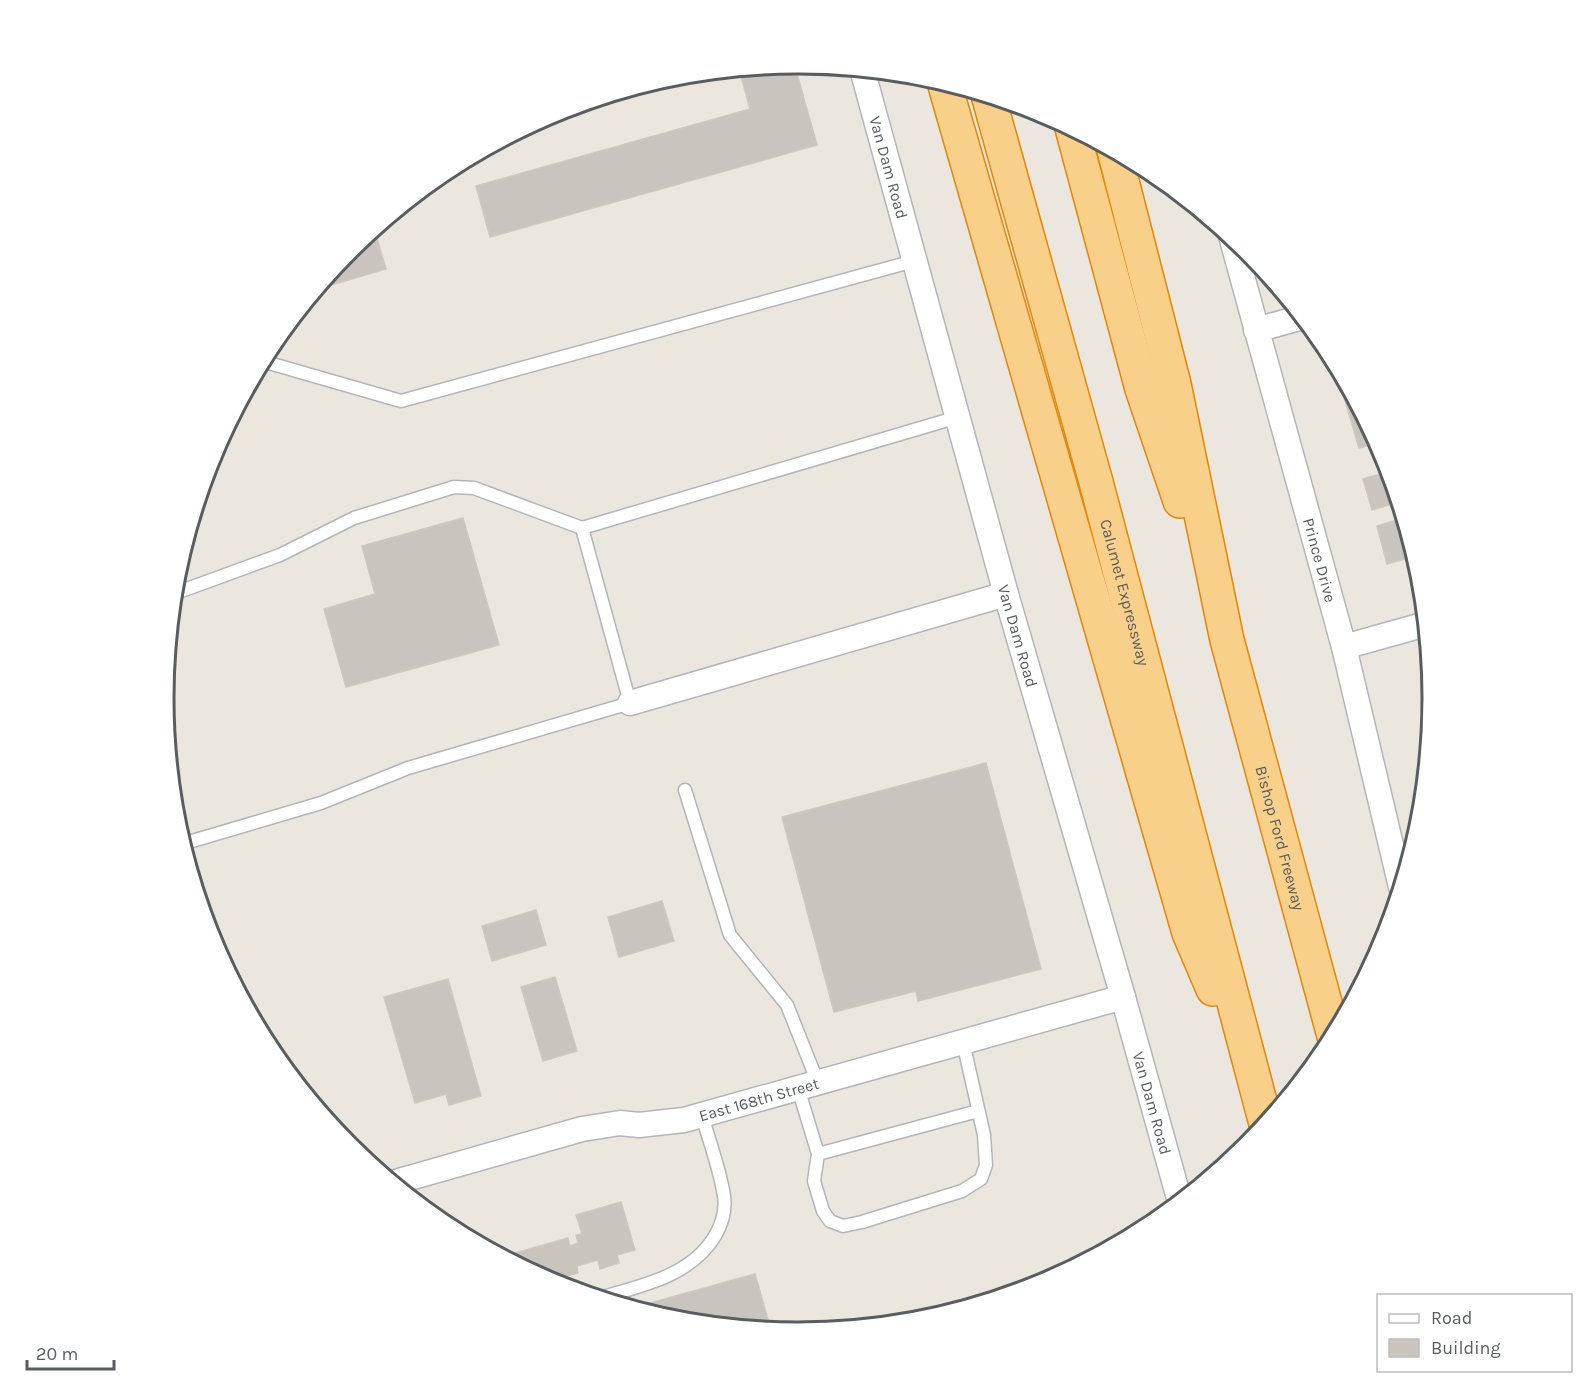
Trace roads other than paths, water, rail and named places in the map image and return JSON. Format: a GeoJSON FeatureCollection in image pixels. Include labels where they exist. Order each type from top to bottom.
{"type":"FeatureCollection","features":[{"type":"Feature","properties":{"kind":"highway"},"geometry":{"type":"LineString","coordinates":[[947,92],[1189,933],[1257,1093],[1263,1115]]}},
{"type":"Feature","properties":{"kind":"highway","name":"Calumet Expressway"},"geometry":{"type":"LineString","coordinates":[[991,104],[1096,482],[1257,1093]]}},
{"type":"Feature","properties":{"kind":"highway"},"geometry":{"type":"LineString","coordinates":[[1075,138],[1143,389],[1227,639]]}},
{"type":"Feature","properties":{"kind":"highway"},"geometry":{"type":"LineString","coordinates":[[1117,161],[1174,384],[1227,639]]}},
{"type":"Feature","properties":{"kind":"highway","name":"Bishop Ford Freeway"},"geometry":{"type":"LineString","coordinates":[[1227,639],[1331,1023]]}},
{"type":"Feature","properties":{"kind":"street","name":"Van Dam Road"},"geometry":{"type":"LineString","coordinates":[[864,77],[1006,594],[1178,1193]]}},
{"type":"Feature","properties":{"kind":"street","name":"Prince Drive"},"geometry":{"type":"LineString","coordinates":[[1235,251],[1344,647],[1397,872]]}},
{"type":"Feature","properties":{"kind":"street"},"geometry":{"type":"LineString","coordinates":[[1256,330],[1294,319]]}},
{"type":"Feature","properties":{"kind":"street"},"geometry":{"type":"LineString","coordinates":[[630,703],[1006,594]]}},
{"type":"Feature","properties":{"kind":"street"},"geometry":{"type":"LineString","coordinates":[[1344,647],[1418,626]]}},
{"type":"Feature","properties":{"kind":"street","name":"East 168th Street"},"geometry":{"type":"LineString","coordinates":[[402,1180],[582,1129],[620,1123],[661,1124],[702,1115],[1123,997]]}},
{"type":"Feature","properties":{"kind":"lane"},"geometry":{"type":"LineString","coordinates":[[271,364],[401,400],[914,261]]}},
{"type":"Feature","properties":{"kind":"lane"},"geometry":{"type":"LineString","coordinates":[[183,590],[280,555],[354,518],[454,487],[474,488],[582,528],[957,417]]}},
{"type":"Feature","properties":{"kind":"lane"},"geometry":{"type":"LineString","coordinates":[[190,842],[321,803],[408,768],[630,703],[582,528]]}},
{"type":"Feature","properties":{"kind":"lane"},"geometry":{"type":"LineString","coordinates":[[685,790],[730,935],[787,1005],[808,1085],[818,1154],[814,1181],[823,1211],[831,1221],[843,1226],[862,1222],[962,1191],[981,1179],[986,1165],[986,1151],[963,1042]]}},
{"type":"Feature","properties":{"kind":"lane"},"geometry":{"type":"LineString","coordinates":[[818,1154],[978,1111]]}},
{"type":"Feature","properties":{"kind":"lane"},"geometry":{"type":"LineString","coordinates":[[613,1294],[648,1284],[680,1270],[696,1259],[711,1242],[723,1222],[724,1198],[702,1115]]}}]}
